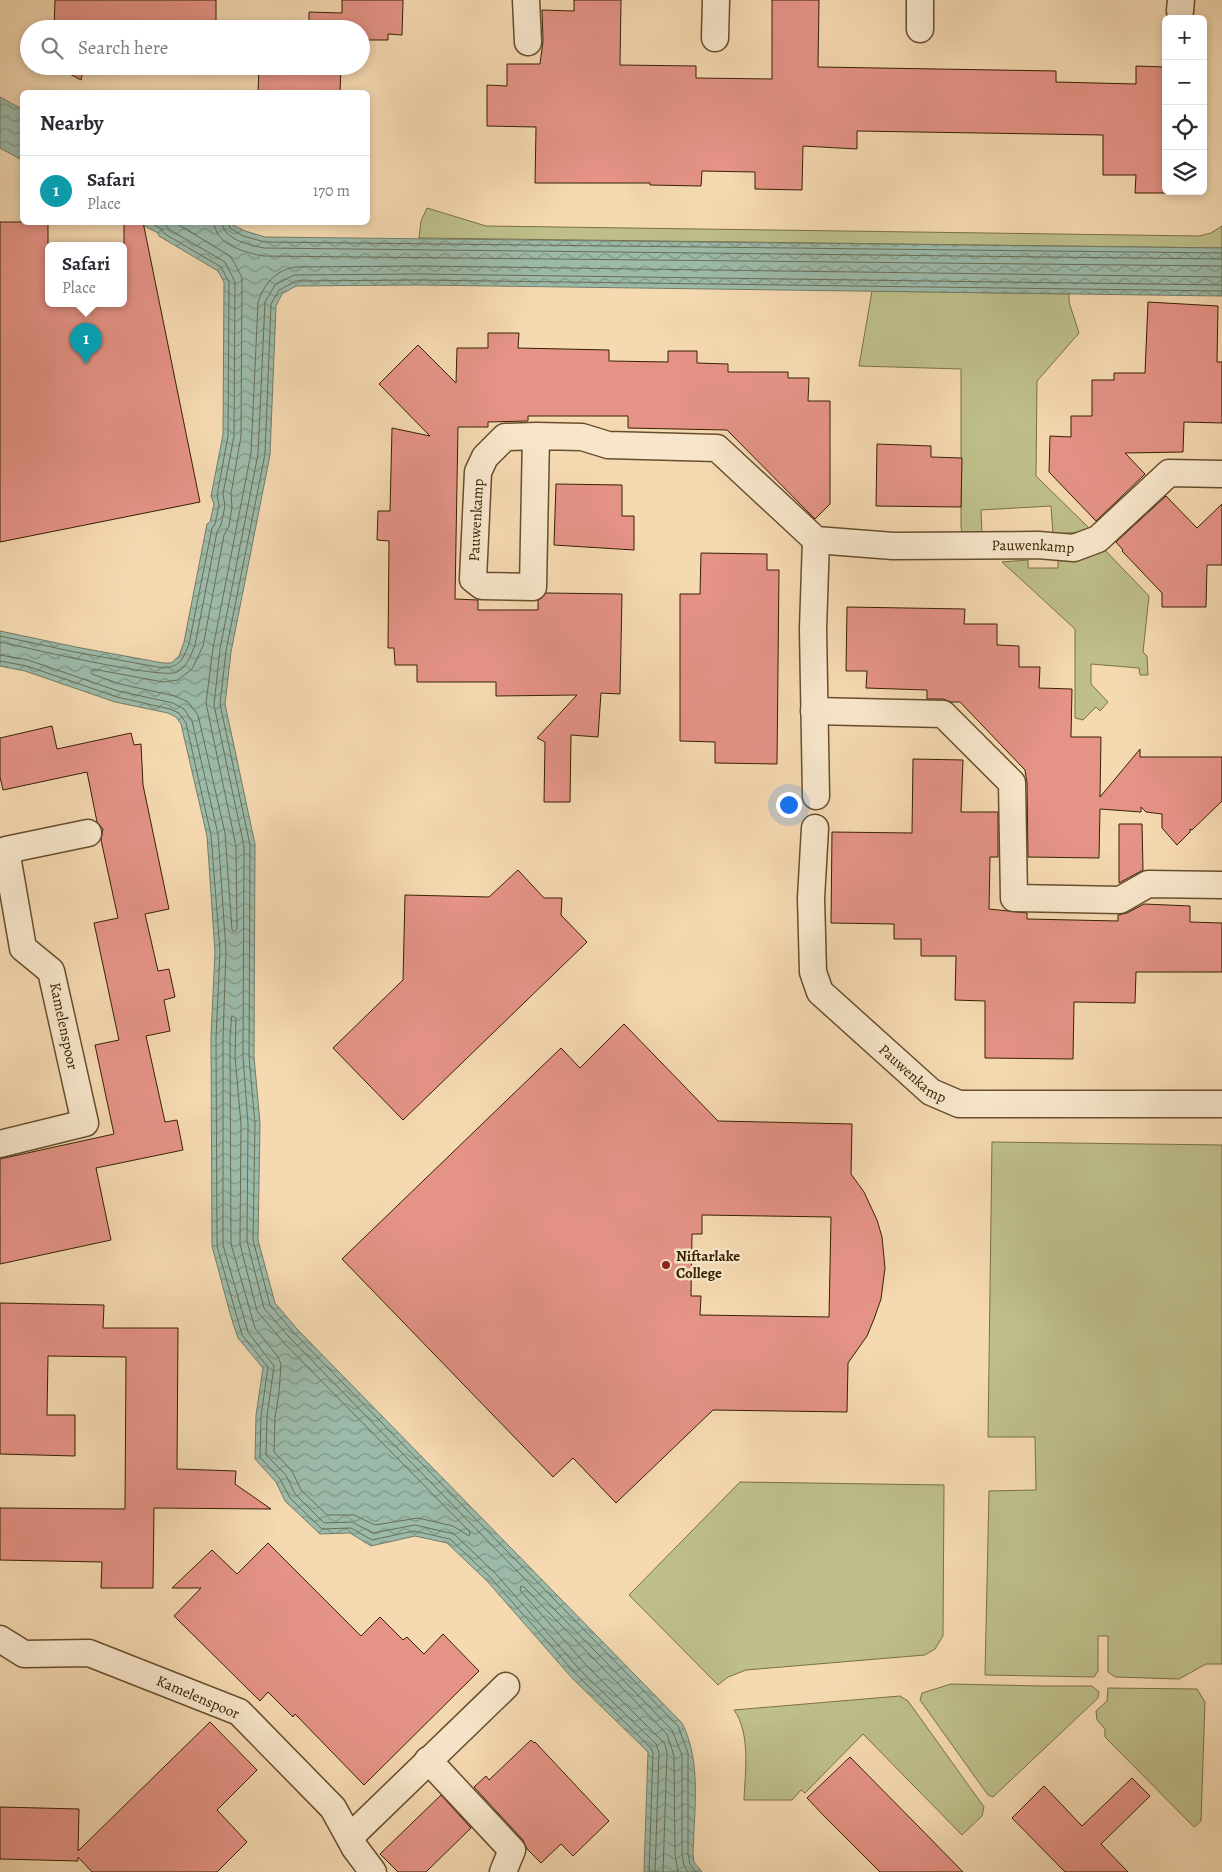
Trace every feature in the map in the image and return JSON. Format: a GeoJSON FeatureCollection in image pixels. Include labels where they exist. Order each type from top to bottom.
{"type":"FeatureCollection","features":[{"type":"Feature","properties":{"kind":"street"},"geometry":{"type":"LineString","coordinates":[[526,0],[528,42]]}},
{"type":"Feature","properties":{"kind":"street"},"geometry":{"type":"LineString","coordinates":[[715,38],[716,0]]}},
{"type":"Feature","properties":{"kind":"street"},"geometry":{"type":"LineString","coordinates":[[920,0],[920,29]]}},
{"type":"Feature","properties":{"kind":"street","name":"Pauwenkamp"},"geometry":{"type":"LineString","coordinates":[[536,436],[533,588],[482,586],[473,579],[478,472],[485,457],[505,437],[536,436],[582,437],[608,445],[718,448],[816,540],[893,546],[1038,544],[1074,548],[1098,538],[1169,473],[1222,474]]}},
{"type":"Feature","properties":{"kind":"street"},"geometry":{"type":"LineString","coordinates":[[816,540],[813,629],[816,796]]}},
{"type":"Feature","properties":{"kind":"street"},"geometry":{"type":"LineString","coordinates":[[814,711],[943,714],[1012,782],[1014,898],[1120,900],[1148,884],[1218,881]]}},
{"type":"Feature","properties":{"kind":"street","name":"Pauwenkamp"},"geometry":{"type":"LineString","coordinates":[[815,828],[811,898],[813,972],[820,992],[931,1092],[959,1104],[1222,1104]]}},
{"type":"Feature","properties":{"kind":"street","name":"Kamelenspoor"},"geometry":{"type":"LineString","coordinates":[[0,1144],[85,1123],[52,971],[23,948],[6,850],[88,832]]}},
{"type":"Feature","properties":{"kind":"street","name":"Kamelenspoor"},"geometry":{"type":"LineString","coordinates":[[0,1639],[24,1654],[89,1653],[239,1712],[333,1808],[355,1848],[373,1872]]}},
{"type":"Feature","properties":{"kind":"street"},"geometry":{"type":"LineString","coordinates":[[350,1837],[506,1686]]}},
{"type":"Feature","properties":{"kind":"street"},"geometry":{"type":"LineString","coordinates":[[428,1760],[512,1850],[503,1872]]}},
{"type":"Feature","properties":{"kind":"green space"},"geometry":{"type":"Polygon","coordinates":[[[427,208],[486,226],[1199,236],[1211,233],[1222,226],[1222,248],[419,238],[421,221],[427,208]]]}},
{"type":"Feature","properties":{"kind":"green space"},"geometry":{"type":"Polygon","coordinates":[[[872,291],[1069,294],[1069,302],[1079,333],[1037,381],[1036,476],[1089,528],[1085,532],[1053,534],[1051,506],[981,510],[982,534],[963,535],[961,528],[961,369],[859,366],[872,291]]]}},
{"type":"Feature","properties":{"kind":"green space"},"geometry":{"type":"Polygon","coordinates":[[[1102,547],[1149,596],[1143,652],[1147,656],[1148,675],[1140,675],[1139,668],[1091,664],[1091,684],[1108,702],[1100,711],[1096,707],[1083,720],[1075,718],[1075,629],[1002,562],[1028,560],[1028,568],[1058,568],[1058,559],[1102,547]]]}},
{"type":"Feature","properties":{"kind":"green space"},"geometry":{"type":"Polygon","coordinates":[[[992,1142],[1222,1145],[1222,1664],[1206,1664],[1179,1679],[1115,1677],[1108,1672],[1108,1636],[1098,1636],[1098,1671],[1094,1677],[985,1675],[989,1491],[1036,1490],[1035,1437],[988,1437],[992,1142]]]}},
{"type":"Feature","properties":{"kind":"green space"},"geometry":{"type":"Polygon","coordinates":[[[740,1482],[944,1485],[943,1636],[935,1649],[925,1655],[746,1670],[728,1677],[718,1685],[629,1595],[740,1482]]]}},
{"type":"Feature","properties":{"kind":"green space"},"geometry":{"type":"Polygon","coordinates":[[[951,1684],[1092,1686],[1099,1692],[1098,1698],[993,1797],[988,1795],[920,1700],[922,1693],[951,1684]]]}},
{"type":"Feature","properties":{"kind":"green space"},"geometry":{"type":"Polygon","coordinates":[[[1108,1688],[1197,1689],[1205,1702],[1201,1821],[1194,1827],[1105,1737],[1105,1729],[1097,1720],[1096,1711],[1107,1701],[1108,1688]]]}},
{"type":"Feature","properties":{"kind":"green space"},"geometry":{"type":"Polygon","coordinates":[[[900,1696],[908,1701],[984,1807],[982,1816],[962,1835],[863,1734],[805,1793],[801,1790],[792,1800],[744,1800],[745,1742],[743,1730],[734,1710],[900,1696]]]}},
{"type":"Feature","properties":{"kind":"water"},"geometry":{"type":"Polygon","coordinates":[[[0,97],[20,108],[20,159],[0,148],[0,97]]]}},
{"type":"Feature","properties":{"kind":"water"},"geometry":{"type":"Polygon","coordinates":[[[143,225],[233,225],[265,237],[1222,248],[1222,296],[418,285],[296,286],[282,294],[276,306],[270,455],[231,652],[225,704],[255,844],[254,1057],[260,1123],[258,1240],[275,1303],[297,1329],[682,1723],[688,1738],[695,1770],[693,1854],[694,1862],[702,1872],[644,1872],[648,1752],[572,1678],[487,1581],[447,1543],[415,1536],[371,1546],[350,1533],[320,1534],[285,1501],[276,1482],[255,1459],[256,1415],[263,1368],[238,1338],[212,1246],[211,1037],[215,952],[207,836],[181,724],[176,717],[168,713],[115,702],[25,671],[0,666],[0,631],[163,663],[171,663],[179,656],[184,642],[207,524],[210,522],[214,504],[211,496],[223,435],[224,282],[218,271],[159,236],[158,233],[143,225]]]}},
{"type":"Feature","properties":{"kind":"building"},"geometry":{"type":"Polygon","coordinates":[[[55,0],[216,0],[216,20],[54,20],[55,0]]]}},
{"type":"Feature","properties":{"kind":"building"},"geometry":{"type":"Polygon","coordinates":[[[342,0],[403,0],[402,35],[388,34],[388,40],[370,40],[370,20],[309,20],[309,12],[342,13],[342,0]]]}},
{"type":"Feature","properties":{"kind":"building"},"geometry":{"type":"Polygon","coordinates":[[[574,0],[621,0],[620,65],[696,66],[696,78],[772,79],[772,0],[819,0],[818,67],[1056,71],[1056,82],[1136,84],[1136,66],[1162,67],[1162,193],[1135,193],[1136,175],[1103,175],[1103,135],[857,131],[857,149],[803,146],[802,190],[755,189],[755,172],[702,171],[701,186],[650,185],[650,183],[535,183],[536,127],[487,126],[487,85],[507,86],[507,64],[540,64],[543,41],[542,10],[574,11],[574,0]]]}},
{"type":"Feature","properties":{"kind":"building"},"geometry":{"type":"Polygon","coordinates":[[[72,75],[82,75],[81,80],[72,75]]]}},
{"type":"Feature","properties":{"kind":"building"},"geometry":{"type":"Polygon","coordinates":[[[259,75],[341,75],[340,90],[258,90],[259,75]]]}},
{"type":"Feature","properties":{"kind":"building"},"geometry":{"type":"Polygon","coordinates":[[[0,222],[20,222],[20,225],[48,225],[48,242],[45,242],[45,307],[127,307],[127,242],[124,242],[124,225],[144,225],[200,502],[0,542],[0,222]]]}},
{"type":"Feature","properties":{"kind":"building"},"geometry":{"type":"Polygon","coordinates":[[[1148,302],[1218,306],[1217,362],[1222,362],[1222,423],[1184,422],[1183,452],[1125,453],[1145,474],[1096,521],[1049,472],[1050,436],[1071,437],[1071,416],[1092,416],[1092,380],[1114,380],[1114,373],[1145,373],[1148,302]]]}},
{"type":"Feature","properties":{"kind":"building"},"geometry":{"type":"Polygon","coordinates":[[[488,333],[519,333],[518,348],[609,350],[609,361],[668,362],[668,351],[697,351],[697,363],[728,364],[728,372],[788,372],[788,378],[809,378],[808,401],[830,401],[830,504],[815,519],[727,430],[628,428],[628,416],[528,416],[528,421],[488,422],[488,427],[458,427],[455,599],[478,600],[478,610],[538,610],[538,601],[546,593],[622,594],[620,694],[601,693],[598,737],[571,735],[570,802],[544,802],[545,742],[537,738],[577,695],[496,696],[496,682],[417,682],[417,665],[395,665],[394,648],[388,648],[389,541],[377,540],[378,511],[390,511],[392,428],[430,436],[379,384],[418,345],[456,383],[457,348],[488,348],[488,333]]]}},
{"type":"Feature","properties":{"kind":"building"},"geometry":{"type":"Polygon","coordinates":[[[877,444],[931,446],[931,457],[962,458],[961,507],[876,506],[877,444]]]}},
{"type":"Feature","properties":{"kind":"building"},"geometry":{"type":"Polygon","coordinates":[[[556,484],[622,485],[622,516],[634,516],[634,550],[554,545],[556,484]]]}},
{"type":"Feature","properties":{"kind":"building"},"geometry":{"type":"Polygon","coordinates":[[[1166,496],[1197,528],[1222,504],[1222,565],[1207,565],[1206,607],[1162,607],[1162,593],[1122,551],[1116,542],[1166,496]]]}},
{"type":"Feature","properties":{"kind":"building"},"geometry":{"type":"Polygon","coordinates":[[[701,553],[767,554],[767,570],[779,570],[777,764],[715,763],[715,742],[680,741],[680,594],[700,594],[701,553]]]}},
{"type":"Feature","properties":{"kind":"building"},"geometry":{"type":"Polygon","coordinates":[[[847,607],[965,609],[964,624],[997,624],[997,645],[1019,646],[1019,667],[1040,667],[1039,688],[1072,689],[1071,737],[1101,737],[1100,797],[1140,749],[1140,757],[1222,757],[1222,801],[1192,830],[1190,829],[1190,832],[1177,845],[1162,828],[1162,814],[1146,812],[1141,807],[1141,812],[1100,809],[1099,858],[1028,857],[1027,783],[1025,770],[960,702],[927,699],[927,690],[866,688],[867,671],[846,671],[847,607]]]}},
{"type":"Feature","properties":{"kind":"building"},"geometry":{"type":"Polygon","coordinates":[[[52,726],[57,749],[131,733],[134,745],[141,744],[143,785],[169,909],[145,914],[158,971],[169,969],[175,997],[164,1000],[170,1031],[146,1036],[165,1122],[177,1120],[183,1150],[96,1168],[111,1240],[0,1264],[0,1159],[114,1134],[95,1045],[119,1040],[94,923],[118,918],[101,840],[103,829],[97,822],[87,772],[3,790],[0,777],[0,738],[52,726]]]}},
{"type":"Feature","properties":{"kind":"building"},"geometry":{"type":"Polygon","coordinates":[[[913,759],[963,760],[961,812],[998,812],[998,857],[990,857],[989,909],[1027,913],[1027,919],[1118,921],[1118,915],[1127,913],[1144,904],[1190,906],[1190,922],[1222,923],[1222,972],[1136,972],[1135,1003],[1074,1002],[1073,1059],[985,1058],[985,1001],[955,1000],[956,956],[921,956],[921,939],[894,939],[894,924],[831,923],[832,832],[912,833],[913,759]]]}},
{"type":"Feature","properties":{"kind":"building"},"geometry":{"type":"Polygon","coordinates":[[[1119,824],[1142,824],[1143,870],[1119,883],[1119,824]]]}},
{"type":"Feature","properties":{"kind":"building"},"geometry":{"type":"Polygon","coordinates":[[[518,870],[544,898],[562,898],[561,915],[587,942],[403,1120],[333,1048],[403,980],[405,895],[489,897],[518,870]]]}},
{"type":"Feature","properties":{"kind":"building"},"geometry":{"type":"Polygon","coordinates":[[[624,1024],[718,1121],[852,1124],[851,1174],[864,1192],[877,1220],[882,1237],[885,1268],[881,1299],[874,1319],[867,1336],[848,1363],[847,1412],[713,1410],[616,1503],[573,1458],[553,1477],[342,1259],[561,1048],[580,1068],[624,1024]],[[702,1215],[702,1234],[692,1234],[691,1296],[701,1296],[700,1315],[829,1317],[831,1217],[702,1215]]]}},
{"type":"Feature","properties":{"kind":"building"},"geometry":{"type":"Polygon","coordinates":[[[0,1303],[104,1305],[103,1328],[178,1328],[177,1469],[236,1471],[235,1484],[271,1509],[154,1508],[153,1588],[101,1588],[102,1562],[0,1560],[0,1508],[125,1509],[126,1357],[48,1356],[47,1415],[75,1415],[75,1456],[0,1454],[0,1303]]]}},
{"type":"Feature","properties":{"kind":"building"},"geometry":{"type":"Polygon","coordinates":[[[268,1543],[361,1636],[380,1617],[403,1640],[407,1637],[424,1654],[443,1634],[479,1671],[364,1785],[295,1714],[293,1717],[268,1692],[260,1701],[174,1616],[201,1588],[172,1588],[212,1550],[237,1574],[268,1543]]]}},
{"type":"Feature","properties":{"kind":"building"},"geometry":{"type":"Polygon","coordinates":[[[210,1722],[257,1770],[217,1810],[247,1842],[217,1872],[92,1872],[78,1857],[78,1861],[0,1859],[0,1807],[79,1809],[78,1851],[210,1722]]]}},
{"type":"Feature","properties":{"kind":"building"},"geometry":{"type":"Polygon","coordinates":[[[531,1740],[609,1821],[573,1856],[561,1844],[541,1863],[527,1849],[523,1840],[474,1787],[486,1776],[489,1780],[531,1740]]]}},
{"type":"Feature","properties":{"kind":"building"},"geometry":{"type":"Polygon","coordinates":[[[850,1757],[963,1872],[880,1872],[826,1818],[807,1798],[850,1757]]]}},
{"type":"Feature","properties":{"kind":"building"},"geometry":{"type":"Polygon","coordinates":[[[1132,1778],[1150,1796],[1101,1844],[1128,1872],[1065,1872],[1012,1818],[1044,1786],[1082,1826],[1132,1778]]]}},
{"type":"Feature","properties":{"kind":"building"},"geometry":{"type":"Polygon","coordinates":[[[441,1795],[471,1828],[426,1872],[398,1872],[380,1854],[441,1795]]]}},
{"type":"Feature","properties":{"kind":"place","name":"Safari"},"geometry":{"type":"Point","coordinates":[86,364]}},
{"type":"Feature","properties":{"kind":"place","name":"Niftarlake College"},"geometry":{"type":"Point","coordinates":[666,1265]}}]}
